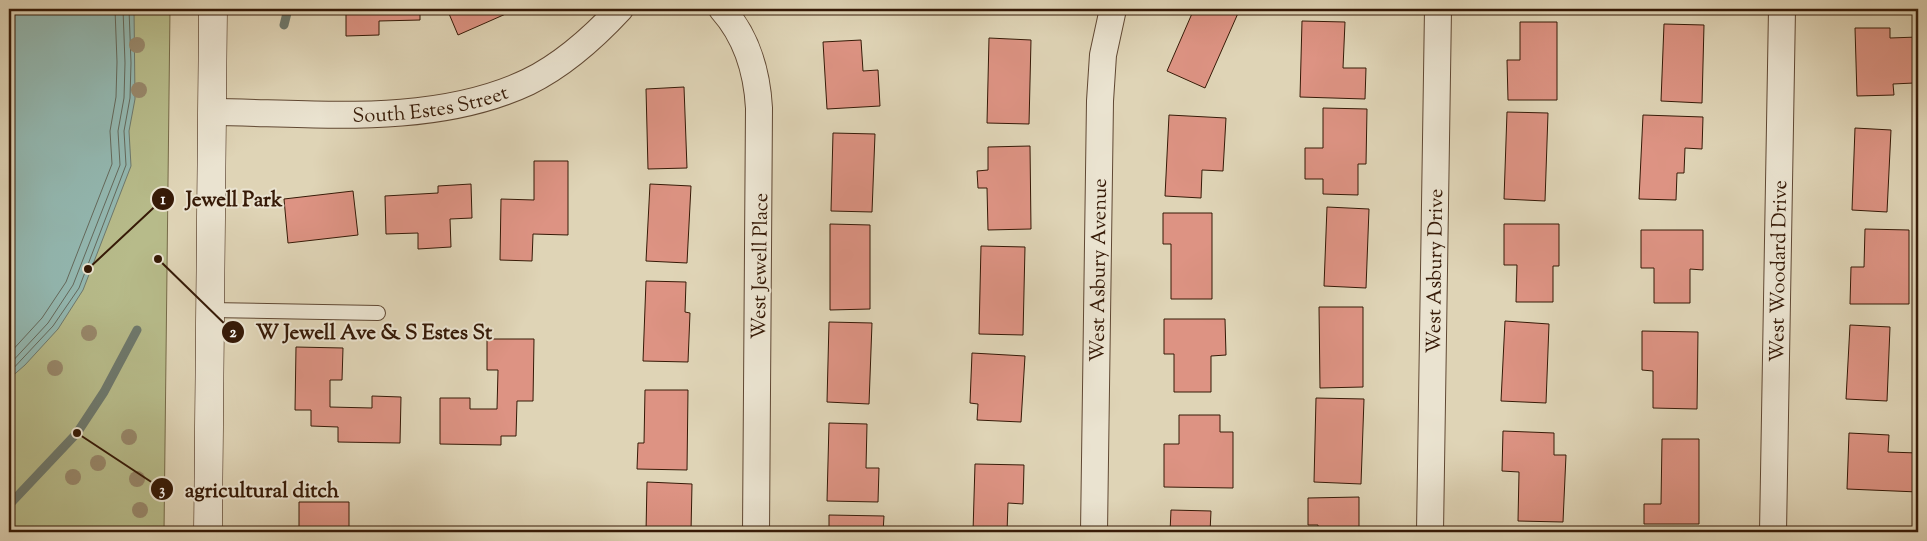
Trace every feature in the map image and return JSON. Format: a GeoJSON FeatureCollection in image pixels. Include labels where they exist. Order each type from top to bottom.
{"type":"FeatureCollection","features":[{"type":"Feature","properties":{"kind":"main road"},"geometry":{"type":"LineString","coordinates":[[208,532],[213,9]]}},
{"type":"Feature","properties":{"kind":"street","name":"South Estes Street"},"geometry":{"type":"LineString","coordinates":[[212,112],[362,114],[406,112],[477,100],[527,82],[547,70],[590,39],[620,9]]}},
{"type":"Feature","properties":{"kind":"street","name":"West Jewell Place"},"geometry":{"type":"LineString","coordinates":[[722,9],[738,29],[744,44],[753,68],[760,108],[756,532]]}},
{"type":"Feature","properties":{"kind":"street","name":"West Asbury Avenue"},"geometry":{"type":"LineString","coordinates":[[1094,532],[1100,101],[1103,55],[1113,9]]}},
{"type":"Feature","properties":{"kind":"street","name":"West Asbury Drive"},"geometry":{"type":"LineString","coordinates":[[1430,532],[1438,9]]}},
{"type":"Feature","properties":{"kind":"street","name":"West Woodard Drive"},"geometry":{"type":"LineString","coordinates":[[1773,532],[1782,9]]}},
{"type":"Feature","properties":{"kind":"lane"},"geometry":{"type":"LineString","coordinates":[[210,310],[378,313]]}},
{"type":"Feature","properties":{"kind":"green space"},"geometry":{"type":"Polygon","coordinates":[[[9,9],[170,9],[164,532],[52,530],[51,532],[9,532],[9,9]]]}},
{"type":"Feature","properties":{"kind":"water"},"geometry":{"type":"Polygon","coordinates":[[[9,9],[134,9],[135,99],[129,131],[131,166],[83,290],[58,329],[25,365],[9,379],[9,9]]]}},
{"type":"Feature","properties":{"kind":"building"},"geometry":{"type":"Polygon","coordinates":[[[346,9],[420,9],[420,20],[379,21],[379,35],[346,36],[346,9]]]}},
{"type":"Feature","properties":{"kind":"building"},"geometry":{"type":"Polygon","coordinates":[[[447,9],[517,9],[458,35],[447,9]]]}},
{"type":"Feature","properties":{"kind":"building"},"geometry":{"type":"Polygon","coordinates":[[[1194,9],[1233,9],[1239,11],[1205,88],[1167,71],[1194,9]]]}},
{"type":"Feature","properties":{"kind":"building"},"geometry":{"type":"Polygon","coordinates":[[[1302,21],[1345,22],[1343,68],[1366,68],[1365,99],[1300,97],[1302,21]]]}},
{"type":"Feature","properties":{"kind":"building"},"geometry":{"type":"Polygon","coordinates":[[[1520,22],[1557,22],[1557,100],[1508,100],[1507,60],[1520,60],[1520,22]]]}},
{"type":"Feature","properties":{"kind":"building"},"geometry":{"type":"Polygon","coordinates":[[[1664,24],[1704,25],[1702,103],[1661,101],[1664,24]]]}},
{"type":"Feature","properties":{"kind":"building"},"geometry":{"type":"Polygon","coordinates":[[[1855,28],[1890,28],[1890,38],[1918,37],[1918,73],[1913,73],[1914,83],[1893,84],[1894,95],[1857,96],[1855,28]]]}},
{"type":"Feature","properties":{"kind":"building"},"geometry":{"type":"Polygon","coordinates":[[[989,38],[1031,40],[1029,124],[987,123],[989,38]]]}},
{"type":"Feature","properties":{"kind":"building"},"geometry":{"type":"Polygon","coordinates":[[[861,40],[863,71],[878,70],[880,106],[827,109],[823,42],[861,40]]]}},
{"type":"Feature","properties":{"kind":"building"},"geometry":{"type":"Polygon","coordinates":[[[684,87],[687,168],[648,169],[646,89],[684,87]]]}},
{"type":"Feature","properties":{"kind":"building"},"geometry":{"type":"Polygon","coordinates":[[[1323,108],[1367,109],[1366,164],[1358,164],[1358,195],[1323,194],[1323,179],[1305,179],[1305,148],[1323,148],[1323,108]]]}},
{"type":"Feature","properties":{"kind":"building"},"geometry":{"type":"Polygon","coordinates":[[[1507,112],[1548,113],[1545,201],[1504,199],[1507,112]]]}},
{"type":"Feature","properties":{"kind":"building"},"geometry":{"type":"Polygon","coordinates":[[[1169,115],[1226,118],[1223,171],[1202,170],[1201,198],[1165,196],[1169,115]]]}},
{"type":"Feature","properties":{"kind":"building"},"geometry":{"type":"Polygon","coordinates":[[[1643,115],[1703,117],[1702,149],[1685,148],[1684,173],[1677,173],[1676,200],[1639,199],[1643,115]]]}},
{"type":"Feature","properties":{"kind":"building"},"geometry":{"type":"Polygon","coordinates":[[[1855,128],[1891,130],[1887,212],[1852,210],[1855,128]]]}},
{"type":"Feature","properties":{"kind":"building"},"geometry":{"type":"Polygon","coordinates":[[[833,133],[875,134],[872,212],[831,211],[833,133]]]}},
{"type":"Feature","properties":{"kind":"building"},"geometry":{"type":"Polygon","coordinates":[[[1030,146],[1031,229],[988,230],[987,188],[978,188],[977,171],[988,170],[988,147],[1030,146]]]}},
{"type":"Feature","properties":{"kind":"building"},"geometry":{"type":"Polygon","coordinates":[[[534,161],[568,161],[568,235],[533,234],[532,261],[500,260],[501,199],[534,200],[534,161]]]}},
{"type":"Feature","properties":{"kind":"building"},"geometry":{"type":"Polygon","coordinates":[[[471,184],[472,218],[450,219],[451,247],[418,249],[418,233],[386,234],[385,196],[438,193],[438,186],[471,184]]]}},
{"type":"Feature","properties":{"kind":"building"},"geometry":{"type":"Polygon","coordinates":[[[650,184],[691,186],[687,263],[646,261],[650,184]]]}},
{"type":"Feature","properties":{"kind":"building"},"geometry":{"type":"Polygon","coordinates":[[[353,191],[358,235],[288,243],[284,199],[353,191]]]}},
{"type":"Feature","properties":{"kind":"building"},"geometry":{"type":"Polygon","coordinates":[[[1327,207],[1369,209],[1366,288],[1324,286],[1327,207]]]}},
{"type":"Feature","properties":{"kind":"building"},"geometry":{"type":"Polygon","coordinates":[[[1163,213],[1212,213],[1212,299],[1171,299],[1171,244],[1163,244],[1163,213]]]}},
{"type":"Feature","properties":{"kind":"building"},"geometry":{"type":"Polygon","coordinates":[[[830,224],[870,225],[870,309],[830,310],[830,224]]]}},
{"type":"Feature","properties":{"kind":"building"},"geometry":{"type":"Polygon","coordinates":[[[1504,224],[1559,224],[1559,266],[1553,266],[1553,302],[1516,302],[1517,265],[1504,265],[1504,224]]]}},
{"type":"Feature","properties":{"kind":"building"},"geometry":{"type":"Polygon","coordinates":[[[1865,229],[1909,230],[1909,304],[1850,304],[1851,267],[1864,267],[1865,229]]]}},
{"type":"Feature","properties":{"kind":"building"},"geometry":{"type":"Polygon","coordinates":[[[1641,230],[1703,230],[1703,270],[1690,269],[1690,303],[1654,303],[1654,268],[1641,268],[1641,230]]]}},
{"type":"Feature","properties":{"kind":"building"},"geometry":{"type":"Polygon","coordinates":[[[981,246],[1025,247],[1023,335],[979,334],[981,246]]]}},
{"type":"Feature","properties":{"kind":"building"},"geometry":{"type":"Polygon","coordinates":[[[646,281],[686,282],[685,312],[690,313],[688,362],[643,361],[646,281]]]}},
{"type":"Feature","properties":{"kind":"building"},"geometry":{"type":"Polygon","coordinates":[[[1319,307],[1363,307],[1363,387],[1320,388],[1319,307]]]}},
{"type":"Feature","properties":{"kind":"building"},"geometry":{"type":"Polygon","coordinates":[[[1164,319],[1225,319],[1226,355],[1211,356],[1211,392],[1174,392],[1174,354],[1164,354],[1164,319]]]}},
{"type":"Feature","properties":{"kind":"building"},"geometry":{"type":"Polygon","coordinates":[[[1505,321],[1549,324],[1546,403],[1501,401],[1505,321]]]}},
{"type":"Feature","properties":{"kind":"building"},"geometry":{"type":"Polygon","coordinates":[[[829,322],[872,323],[869,404],[827,402],[829,322]]]}},
{"type":"Feature","properties":{"kind":"building"},"geometry":{"type":"Polygon","coordinates":[[[1850,325],[1890,327],[1887,401],[1846,399],[1850,325]]]}},
{"type":"Feature","properties":{"kind":"building"},"geometry":{"type":"Polygon","coordinates":[[[1642,331],[1698,332],[1697,409],[1653,408],[1653,371],[1642,370],[1642,331]]]}},
{"type":"Feature","properties":{"kind":"building"},"geometry":{"type":"Polygon","coordinates":[[[487,339],[534,339],[533,401],[517,401],[516,436],[501,436],[501,445],[440,444],[440,398],[470,398],[470,409],[497,409],[498,370],[487,370],[487,339]]]}},
{"type":"Feature","properties":{"kind":"building"},"geometry":{"type":"Polygon","coordinates":[[[296,347],[343,348],[342,380],[330,380],[330,407],[372,408],[372,396],[401,397],[400,443],[338,442],[338,427],[311,426],[311,410],[295,410],[296,347]]]}},
{"type":"Feature","properties":{"kind":"building"},"geometry":{"type":"Polygon","coordinates":[[[972,353],[1025,356],[1021,422],[977,420],[978,404],[970,403],[972,353]]]}},
{"type":"Feature","properties":{"kind":"building"},"geometry":{"type":"Polygon","coordinates":[[[645,390],[688,390],[687,470],[637,469],[638,443],[644,443],[645,390]]]}},
{"type":"Feature","properties":{"kind":"building"},"geometry":{"type":"Polygon","coordinates":[[[1316,398],[1364,399],[1361,484],[1314,482],[1316,398]]]}},
{"type":"Feature","properties":{"kind":"building"},"geometry":{"type":"Polygon","coordinates":[[[1179,415],[1220,415],[1220,432],[1233,432],[1233,488],[1164,487],[1164,444],[1179,444],[1179,415]]]}},
{"type":"Feature","properties":{"kind":"building"},"geometry":{"type":"Polygon","coordinates":[[[829,423],[867,424],[866,468],[879,468],[878,502],[827,501],[829,423]]]}},
{"type":"Feature","properties":{"kind":"building"},"geometry":{"type":"Polygon","coordinates":[[[1503,431],[1554,433],[1554,455],[1566,455],[1563,522],[1518,521],[1519,472],[1502,471],[1503,431]]]}},
{"type":"Feature","properties":{"kind":"building"},"geometry":{"type":"Polygon","coordinates":[[[1849,433],[1889,435],[1888,452],[1918,453],[1918,492],[1847,489],[1849,433]]]}},
{"type":"Feature","properties":{"kind":"building"},"geometry":{"type":"Polygon","coordinates":[[[1662,439],[1699,439],[1699,524],[1644,524],[1644,504],[1661,504],[1662,439]]]}},
{"type":"Feature","properties":{"kind":"building"},"geometry":{"type":"Polygon","coordinates":[[[975,464],[1024,465],[1023,504],[1008,503],[1007,532],[973,532],[975,464]]]}},
{"type":"Feature","properties":{"kind":"building"},"geometry":{"type":"Polygon","coordinates":[[[647,482],[692,484],[691,532],[646,532],[647,482]]]}},
{"type":"Feature","properties":{"kind":"building"},"geometry":{"type":"Polygon","coordinates":[[[1359,497],[1359,532],[1318,532],[1318,525],[1308,525],[1308,498],[1359,497]]]}},
{"type":"Feature","properties":{"kind":"building"},"geometry":{"type":"Polygon","coordinates":[[[299,502],[349,502],[349,532],[299,532],[299,502]]]}},
{"type":"Feature","properties":{"kind":"building"},"geometry":{"type":"Polygon","coordinates":[[[1171,510],[1211,511],[1210,532],[1170,532],[1171,510]]]}},
{"type":"Feature","properties":{"kind":"building"},"geometry":{"type":"Polygon","coordinates":[[[829,515],[884,516],[883,532],[829,532],[829,515]]]}},
{"type":"Feature","properties":{"kind":"waterway"},"geometry":{"type":"LineString","coordinates":[[284,25],[288,9]]}},
{"type":"Feature","properties":{"kind":"waterway"},"geometry":{"type":"LineString","coordinates":[[9,505],[77,433],[104,392],[137,330]]}},
{"type":"Feature","properties":{"kind":"place","name":"W Jewell Ave & S Estes St"},"geometry":{"type":"Point","coordinates":[158,259]}},
{"type":"Feature","properties":{"kind":"place","name":"Jewell Park"},"geometry":{"type":"Point","coordinates":[88,269]}},
{"type":"Feature","properties":{"kind":"place","name":"agricultural ditch"},"geometry":{"type":"Point","coordinates":[77,433]}}]}
